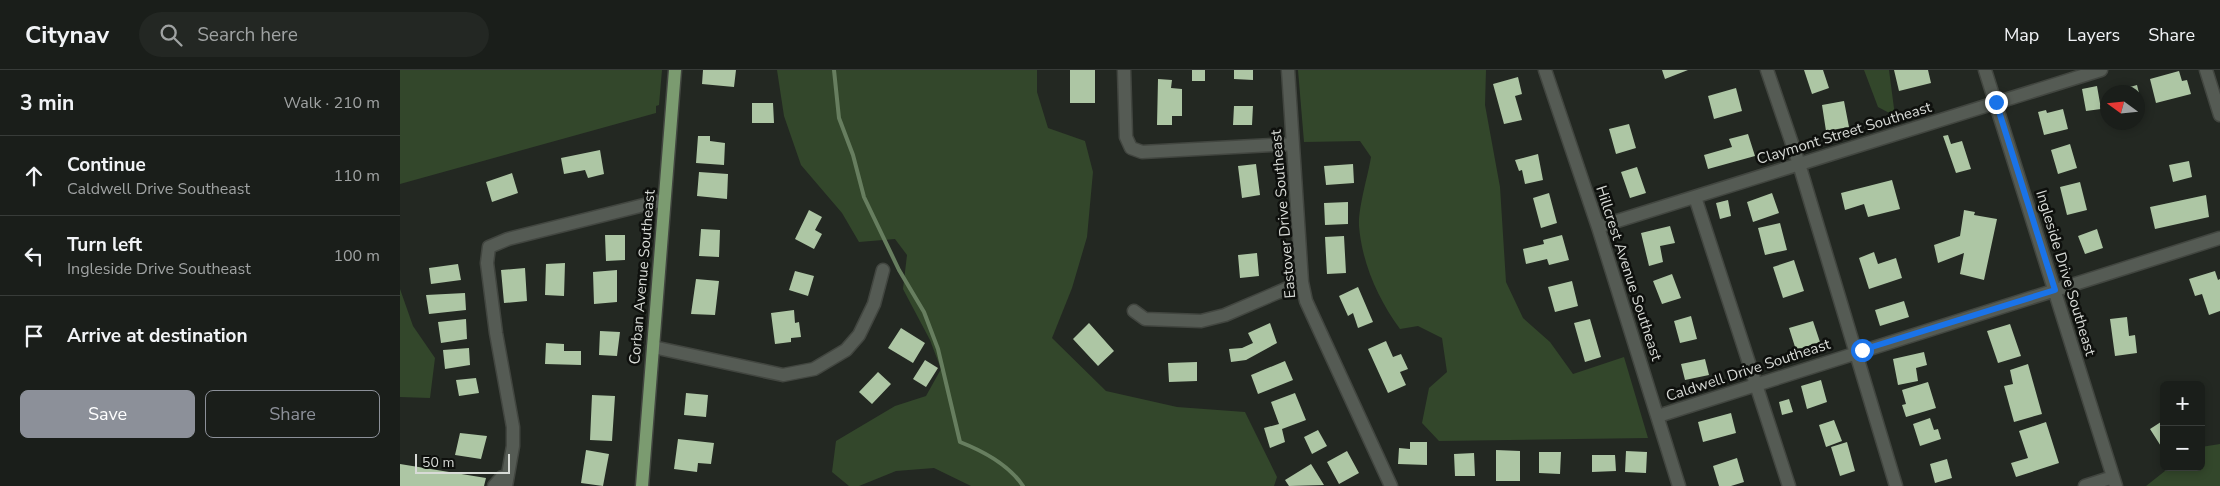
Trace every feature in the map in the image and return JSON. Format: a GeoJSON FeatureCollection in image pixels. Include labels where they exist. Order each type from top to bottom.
{"type":"FeatureCollection","features":[{"type":"Feature","properties":{"kind":"main road","name":"Corban Avenue Southeast"},"geometry":{"type":"LineString","coordinates":[[642,486],[675,70]]}},
{"type":"Feature","properties":{"kind":"street"},"geometry":{"type":"LineString","coordinates":[[1124,70],[1126,137],[1131,148],[1142,152],[1292,144]]}},
{"type":"Feature","properties":{"kind":"street","name":"Eastover Drive Southeast"},"geometry":{"type":"LineString","coordinates":[[1288,70],[1302,282],[1312,317],[1391,486]]}},
{"type":"Feature","properties":{"kind":"street","name":"Hillcrest Avenue Southeast"},"geometry":{"type":"LineString","coordinates":[[1545,70],[1598,227],[1679,486]]}},
{"type":"Feature","properties":{"kind":"street"},"geometry":{"type":"LineString","coordinates":[[1767,70],[1799,164],[1896,486]]}},
{"type":"Feature","properties":{"kind":"street","name":"Ingleside Drive Southeast"},"geometry":{"type":"LineString","coordinates":[[1986,70],[2115,482]]}},
{"type":"Feature","properties":{"kind":"street","name":"Claymont Street Southeast"},"geometry":{"type":"LineString","coordinates":[[1598,227],[2101,70]]}},
{"type":"Feature","properties":{"kind":"street"},"geometry":{"type":"LineString","coordinates":[[2206,70],[2220,115]]}},
{"type":"Feature","properties":{"kind":"street"},"geometry":{"type":"LineString","coordinates":[[1694,197],[1790,486]]}},
{"type":"Feature","properties":{"kind":"street"},"geometry":{"type":"LineString","coordinates":[[506,482],[513,446],[513,427],[496,332],[487,263],[489,247],[508,239],[664,200]]}},
{"type":"Feature","properties":{"kind":"street","name":"Caldwell Drive Southeast"},"geometry":{"type":"LineString","coordinates":[[1658,416],[1756,383],[2220,238]]}},
{"type":"Feature","properties":{"kind":"street"},"geometry":{"type":"LineString","coordinates":[[653,347],[783,375],[814,369],[846,350],[858,335],[874,304],[884,270]]}},
{"type":"Feature","properties":{"kind":"street"},"geometry":{"type":"LineString","coordinates":[[1134,311],[1145,319],[1200,321],[1225,315],[1302,282]]}},
{"type":"Feature","properties":{"kind":"street"},"geometry":{"type":"LineString","coordinates":[[494,486],[502,477],[506,482]]}},
{"type":"Feature","properties":{"kind":"street"},"geometry":{"type":"LineString","coordinates":[[2085,486],[2115,482]]}},
{"type":"Feature","properties":{"kind":"green space"},"geometry":{"type":"Polygon","coordinates":[[[400,70],[662,70],[659,105],[656,106],[656,113],[400,184],[400,70]]]}},
{"type":"Feature","properties":{"kind":"green space"},"geometry":{"type":"Polygon","coordinates":[[[777,70],[1037,70],[1037,92],[1048,128],[1085,141],[1093,172],[1087,237],[1072,288],[1052,338],[1106,391],[1177,407],[1245,412],[1277,477],[1274,486],[971,486],[934,468],[896,471],[859,486],[849,486],[832,472],[836,441],[895,406],[926,396],[941,369],[930,340],[903,289],[907,255],[895,239],[859,242],[842,213],[801,165],[784,116],[777,70]]]}},
{"type":"Feature","properties":{"kind":"green space"},"geometry":{"type":"Polygon","coordinates":[[[1298,70],[1486,70],[1485,105],[1500,187],[1506,282],[1523,318],[1550,342],[1573,374],[1624,357],[1648,438],[1439,441],[1422,423],[1429,388],[1447,372],[1442,338],[1418,326],[1400,329],[1378,293],[1367,267],[1359,226],[1371,157],[1360,141],[1304,142],[1298,70]]]}},
{"type":"Feature","properties":{"kind":"green space"},"geometry":{"type":"Polygon","coordinates":[[[1864,70],[1889,70],[1895,116],[1878,107],[1864,70]]]}},
{"type":"Feature","properties":{"kind":"green space"},"geometry":{"type":"Polygon","coordinates":[[[400,289],[413,326],[435,358],[430,398],[400,397],[400,289]]]}},
{"type":"Feature","properties":{"kind":"green space"},"geometry":{"type":"Polygon","coordinates":[[[2220,444],[2220,486],[2146,486],[2165,471],[2205,471],[2205,446],[2220,444]]]}},
{"type":"Feature","properties":{"kind":"building"},"geometry":{"type":"Polygon","coordinates":[[[703,70],[736,70],[734,87],[702,84],[703,70]]]}},
{"type":"Feature","properties":{"kind":"building"},"geometry":{"type":"Polygon","coordinates":[[[1070,70],[1095,70],[1095,103],[1070,103],[1070,70]]]}},
{"type":"Feature","properties":{"kind":"building"},"geometry":{"type":"Polygon","coordinates":[[[1192,70],[1205,70],[1205,81],[1192,81],[1192,70]]]}},
{"type":"Feature","properties":{"kind":"building"},"geometry":{"type":"Polygon","coordinates":[[[1234,70],[1253,70],[1253,80],[1234,79],[1234,70]]]}},
{"type":"Feature","properties":{"kind":"building"},"geometry":{"type":"Polygon","coordinates":[[[1662,70],[1688,70],[1665,79],[1662,70]]]}},
{"type":"Feature","properties":{"kind":"building"},"geometry":{"type":"Polygon","coordinates":[[[1804,70],[1823,70],[1829,88],[1812,94],[1804,70]]]}},
{"type":"Feature","properties":{"kind":"building"},"geometry":{"type":"Polygon","coordinates":[[[1894,70],[1928,70],[1931,83],[1899,91],[1894,70]]]}},
{"type":"Feature","properties":{"kind":"building"},"geometry":{"type":"Polygon","coordinates":[[[2179,71],[2182,81],[2187,80],[2191,94],[2156,103],[2150,79],[2179,71]]]}},
{"type":"Feature","properties":{"kind":"building"},"geometry":{"type":"Polygon","coordinates":[[[1518,77],[1522,94],[1515,96],[1522,120],[1504,124],[1493,84],[1518,77]]]}},
{"type":"Feature","properties":{"kind":"building"},"geometry":{"type":"Polygon","coordinates":[[[1158,79],[1172,80],[1171,88],[1182,89],[1182,116],[1172,116],[1172,125],[1157,125],[1158,79]]]}},
{"type":"Feature","properties":{"kind":"building"},"geometry":{"type":"Polygon","coordinates":[[[2097,86],[2100,109],[2086,111],[2082,89],[2097,86]]]}},
{"type":"Feature","properties":{"kind":"building"},"geometry":{"type":"Polygon","coordinates":[[[1736,88],[1742,111],[1714,119],[1708,96],[1736,88]]]}},
{"type":"Feature","properties":{"kind":"building"},"geometry":{"type":"Polygon","coordinates":[[[1844,101],[1849,127],[1826,131],[1822,105],[1844,101]]]}},
{"type":"Feature","properties":{"kind":"building"},"geometry":{"type":"Polygon","coordinates":[[[752,103],[773,103],[774,123],[752,123],[752,103]]]}},
{"type":"Feature","properties":{"kind":"building"},"geometry":{"type":"Polygon","coordinates":[[[1234,106],[1253,106],[1252,125],[1233,125],[1234,106]]]}},
{"type":"Feature","properties":{"kind":"building"},"geometry":{"type":"Polygon","coordinates":[[[2063,109],[2068,129],[2044,135],[2038,112],[2046,110],[2047,113],[2063,109]]]}},
{"type":"Feature","properties":{"kind":"building"},"geometry":{"type":"Polygon","coordinates":[[[1629,124],[1636,148],[1616,154],[1609,129],[1629,124]]]}},
{"type":"Feature","properties":{"kind":"building"},"geometry":{"type":"Polygon","coordinates":[[[1748,134],[1755,156],[1708,169],[1704,155],[1732,147],[1729,139],[1748,134]]]}},
{"type":"Feature","properties":{"kind":"building"},"geometry":{"type":"Polygon","coordinates":[[[1948,135],[1951,144],[1962,141],[1971,169],[1956,173],[1943,136],[1948,135]]]}},
{"type":"Feature","properties":{"kind":"building"},"geometry":{"type":"Polygon","coordinates":[[[698,136],[710,136],[710,141],[725,143],[724,165],[696,163],[698,136]]]}},
{"type":"Feature","properties":{"kind":"building"},"geometry":{"type":"Polygon","coordinates":[[[2070,144],[2077,168],[2058,174],[2051,150],[2070,144]]]}},
{"type":"Feature","properties":{"kind":"building"},"geometry":{"type":"Polygon","coordinates":[[[600,150],[604,174],[588,178],[585,170],[564,174],[561,158],[600,150]]]}},
{"type":"Feature","properties":{"kind":"building"},"geometry":{"type":"Polygon","coordinates":[[[1538,154],[1543,180],[1525,184],[1522,170],[1519,171],[1515,160],[1538,154]]]}},
{"type":"Feature","properties":{"kind":"building"},"geometry":{"type":"Polygon","coordinates":[[[2189,161],[2192,177],[2173,182],[2169,165],[2189,161]]]}},
{"type":"Feature","properties":{"kind":"building"},"geometry":{"type":"Polygon","coordinates":[[[1256,164],[1260,195],[1242,198],[1238,166],[1256,164]]]}},
{"type":"Feature","properties":{"kind":"building"},"geometry":{"type":"Polygon","coordinates":[[[1353,164],[1354,183],[1326,185],[1324,166],[1353,164]]]}},
{"type":"Feature","properties":{"kind":"building"},"geometry":{"type":"Polygon","coordinates":[[[1637,167],[1646,193],[1630,198],[1621,172],[1637,167]]]}},
{"type":"Feature","properties":{"kind":"building"},"geometry":{"type":"Polygon","coordinates":[[[699,172],[728,174],[727,199],[697,196],[699,172]]]}},
{"type":"Feature","properties":{"kind":"building"},"geometry":{"type":"Polygon","coordinates":[[[512,173],[518,193],[492,202],[486,182],[512,173]]]}},
{"type":"Feature","properties":{"kind":"building"},"geometry":{"type":"Polygon","coordinates":[[[1892,180],[1900,209],[1868,217],[1864,204],[1845,210],[1841,193],[1892,180]]]}},
{"type":"Feature","properties":{"kind":"building"},"geometry":{"type":"Polygon","coordinates":[[[2080,182],[2087,210],[2067,215],[2060,187],[2080,182]]]}},
{"type":"Feature","properties":{"kind":"building"},"geometry":{"type":"Polygon","coordinates":[[[1549,193],[1557,223],[1541,228],[1533,198],[1549,193]]]}},
{"type":"Feature","properties":{"kind":"building"},"geometry":{"type":"Polygon","coordinates":[[[1772,193],[1779,213],[1753,222],[1747,202],[1772,193]]]}},
{"type":"Feature","properties":{"kind":"building"},"geometry":{"type":"Polygon","coordinates":[[[2206,195],[2209,217],[2155,229],[2150,207],[2206,195]]]}},
{"type":"Feature","properties":{"kind":"building"},"geometry":{"type":"Polygon","coordinates":[[[1728,200],[1731,216],[1720,219],[1716,203],[1728,200]]]}},
{"type":"Feature","properties":{"kind":"building"},"geometry":{"type":"Polygon","coordinates":[[[1348,202],[1348,224],[1325,225],[1324,203],[1348,202]]]}},
{"type":"Feature","properties":{"kind":"building"},"geometry":{"type":"Polygon","coordinates":[[[809,210],[822,217],[815,230],[822,234],[814,249],[795,239],[809,210]]]}},
{"type":"Feature","properties":{"kind":"building"},"geometry":{"type":"Polygon","coordinates":[[[1964,210],[1975,212],[1974,215],[1997,219],[1984,280],[1960,274],[1964,253],[1938,263],[1934,245],[1960,236],[1964,210]]]}},
{"type":"Feature","properties":{"kind":"building"},"geometry":{"type":"Polygon","coordinates":[[[1780,223],[1787,250],[1765,255],[1758,228],[1780,223]]]}},
{"type":"Feature","properties":{"kind":"building"},"geometry":{"type":"Polygon","coordinates":[[[1670,226],[1675,243],[1660,246],[1663,262],[1649,266],[1641,233],[1670,226]]]}},
{"type":"Feature","properties":{"kind":"building"},"geometry":{"type":"Polygon","coordinates":[[[701,229],[720,230],[719,257],[699,256],[701,229]]]}},
{"type":"Feature","properties":{"kind":"building"},"geometry":{"type":"Polygon","coordinates":[[[2097,229],[2103,248],[2085,254],[2078,236],[2097,229]]]}},
{"type":"Feature","properties":{"kind":"building"},"geometry":{"type":"Polygon","coordinates":[[[605,235],[625,235],[625,260],[606,261],[605,235]]]}},
{"type":"Feature","properties":{"kind":"building"},"geometry":{"type":"Polygon","coordinates":[[[1562,235],[1569,260],[1549,265],[1547,259],[1526,264],[1523,249],[1544,244],[1543,240],[1562,235]]]}},
{"type":"Feature","properties":{"kind":"building"},"geometry":{"type":"Polygon","coordinates":[[[1344,236],[1346,273],[1327,274],[1325,237],[1344,236]]]}},
{"type":"Feature","properties":{"kind":"building"},"geometry":{"type":"Polygon","coordinates":[[[1874,252],[1878,264],[1896,258],[1902,278],[1869,289],[1859,258],[1874,252]]]}},
{"type":"Feature","properties":{"kind":"building"},"geometry":{"type":"Polygon","coordinates":[[[1257,253],[1259,276],[1240,278],[1238,255],[1257,253]]]}},
{"type":"Feature","properties":{"kind":"building"},"geometry":{"type":"Polygon","coordinates":[[[1794,260],[1804,291],[1783,298],[1773,267],[1794,260]]]}},
{"type":"Feature","properties":{"kind":"building"},"geometry":{"type":"Polygon","coordinates":[[[565,263],[564,296],[545,295],[546,264],[565,263]]]}},
{"type":"Feature","properties":{"kind":"building"},"geometry":{"type":"Polygon","coordinates":[[[458,264],[461,280],[431,284],[429,268],[458,264]]]}},
{"type":"Feature","properties":{"kind":"building"},"geometry":{"type":"Polygon","coordinates":[[[525,268],[527,301],[504,303],[501,270],[525,268]]]}},
{"type":"Feature","properties":{"kind":"building"},"geometry":{"type":"Polygon","coordinates":[[[617,270],[617,302],[594,304],[593,272],[617,270]]]}},
{"type":"Feature","properties":{"kind":"building"},"geometry":{"type":"Polygon","coordinates":[[[795,271],[814,276],[808,296],[789,290],[795,271]]]}},
{"type":"Feature","properties":{"kind":"building"},"geometry":{"type":"Polygon","coordinates":[[[2215,271],[2218,280],[2220,279],[2220,311],[2209,315],[2202,294],[2195,296],[2189,279],[2215,271]]]}},
{"type":"Feature","properties":{"kind":"building"},"geometry":{"type":"Polygon","coordinates":[[[1672,274],[1681,298],[1662,304],[1653,281],[1672,274]]]}},
{"type":"Feature","properties":{"kind":"building"},"geometry":{"type":"Polygon","coordinates":[[[696,279],[719,281],[715,315],[691,314],[696,279]]]}},
{"type":"Feature","properties":{"kind":"building"},"geometry":{"type":"Polygon","coordinates":[[[1572,281],[1578,306],[1555,312],[1548,287],[1572,281]]]}},
{"type":"Feature","properties":{"kind":"building"},"geometry":{"type":"Polygon","coordinates":[[[1358,287],[1373,322],[1358,328],[1353,313],[1348,316],[1339,296],[1358,287]]]}},
{"type":"Feature","properties":{"kind":"building"},"geometry":{"type":"Polygon","coordinates":[[[465,293],[466,310],[429,314],[426,295],[465,293]]]}},
{"type":"Feature","properties":{"kind":"building"},"geometry":{"type":"Polygon","coordinates":[[[1904,301],[1909,317],[1880,326],[1875,310],[1904,301]]]}},
{"type":"Feature","properties":{"kind":"building"},"geometry":{"type":"Polygon","coordinates":[[[794,310],[795,323],[799,322],[801,337],[791,338],[791,342],[775,344],[771,313],[794,310]]]}},
{"type":"Feature","properties":{"kind":"building"},"geometry":{"type":"Polygon","coordinates":[[[1691,316],[1697,339],[1680,343],[1674,321],[1691,316]]]}},
{"type":"Feature","properties":{"kind":"building"},"geometry":{"type":"Polygon","coordinates":[[[2127,317],[2129,336],[2135,335],[2137,353],[2115,356],[2110,319],[2127,317]]]}},
{"type":"Feature","properties":{"kind":"building"},"geometry":{"type":"Polygon","coordinates":[[[466,319],[467,339],[441,343],[438,322],[466,319]]]}},
{"type":"Feature","properties":{"kind":"building"},"geometry":{"type":"Polygon","coordinates":[[[1590,319],[1601,357],[1585,362],[1574,323],[1590,319]]]}},
{"type":"Feature","properties":{"kind":"building"},"geometry":{"type":"Polygon","coordinates":[[[1813,321],[1820,342],[1796,350],[1789,328],[1813,321]]]}},
{"type":"Feature","properties":{"kind":"building"},"geometry":{"type":"Polygon","coordinates":[[[1089,323],[1114,351],[1098,366],[1073,339],[1089,323]]]}},
{"type":"Feature","properties":{"kind":"building"},"geometry":{"type":"Polygon","coordinates":[[[1270,323],[1277,343],[1246,360],[1231,362],[1229,349],[1242,348],[1253,343],[1248,333],[1270,323]]]}},
{"type":"Feature","properties":{"kind":"building"},"geometry":{"type":"Polygon","coordinates":[[[2010,324],[2021,356],[1998,363],[1987,331],[2010,324]]]}},
{"type":"Feature","properties":{"kind":"building"},"geometry":{"type":"Polygon","coordinates":[[[901,328],[925,343],[913,363],[888,348],[901,328]]]}},
{"type":"Feature","properties":{"kind":"building"},"geometry":{"type":"Polygon","coordinates":[[[600,331],[620,332],[617,356],[599,355],[600,331]]]}},
{"type":"Feature","properties":{"kind":"building"},"geometry":{"type":"Polygon","coordinates":[[[1386,341],[1393,357],[1401,354],[1408,369],[1400,372],[1406,385],[1388,393],[1368,349],[1386,341]]]}},
{"type":"Feature","properties":{"kind":"building"},"geometry":{"type":"Polygon","coordinates":[[[546,343],[564,344],[564,351],[581,351],[581,365],[545,364],[546,343]]]}},
{"type":"Feature","properties":{"kind":"building"},"geometry":{"type":"Polygon","coordinates":[[[469,348],[470,365],[445,369],[443,350],[469,348]]]}},
{"type":"Feature","properties":{"kind":"building"},"geometry":{"type":"Polygon","coordinates":[[[1924,352],[1927,365],[1916,368],[1918,381],[1898,385],[1893,359],[1924,352]]]}},
{"type":"Feature","properties":{"kind":"building"},"geometry":{"type":"Polygon","coordinates":[[[1705,359],[1709,375],[1685,380],[1681,364],[1705,359]]]}},
{"type":"Feature","properties":{"kind":"building"},"geometry":{"type":"Polygon","coordinates":[[[925,360],[938,368],[926,387],[913,379],[925,360]]]}},
{"type":"Feature","properties":{"kind":"building"},"geometry":{"type":"Polygon","coordinates":[[[1285,361],[1293,380],[1258,394],[1251,375],[1285,361]]]}},
{"type":"Feature","properties":{"kind":"building"},"geometry":{"type":"Polygon","coordinates":[[[1197,362],[1197,381],[1169,382],[1168,363],[1197,362]]]}},
{"type":"Feature","properties":{"kind":"building"},"geometry":{"type":"Polygon","coordinates":[[[2028,364],[2042,414],[2014,422],[2004,386],[2013,384],[2010,370],[2028,364]]]}},
{"type":"Feature","properties":{"kind":"building"},"geometry":{"type":"Polygon","coordinates":[[[878,372],[891,384],[872,404],[859,392],[878,372]]]}},
{"type":"Feature","properties":{"kind":"building"},"geometry":{"type":"Polygon","coordinates":[[[476,378],[479,393],[459,396],[456,380],[476,378]]]}},
{"type":"Feature","properties":{"kind":"building"},"geometry":{"type":"Polygon","coordinates":[[[1821,380],[1827,402],[1807,409],[1801,386],[1821,380]]]}},
{"type":"Feature","properties":{"kind":"building"},"geometry":{"type":"Polygon","coordinates":[[[1928,382],[1936,408],[1906,417],[1902,405],[1906,404],[1902,390],[1928,382]]]}},
{"type":"Feature","properties":{"kind":"building"},"geometry":{"type":"Polygon","coordinates":[[[686,393],[708,395],[706,417],[684,415],[686,393]]]}},
{"type":"Feature","properties":{"kind":"building"},"geometry":{"type":"Polygon","coordinates":[[[1295,393],[1306,420],[1282,429],[1285,442],[1270,448],[1264,428],[1279,424],[1271,402],[1295,393]]]}},
{"type":"Feature","properties":{"kind":"building"},"geometry":{"type":"Polygon","coordinates":[[[592,395],[615,396],[612,441],[590,440],[592,395]]]}},
{"type":"Feature","properties":{"kind":"building"},"geometry":{"type":"Polygon","coordinates":[[[1789,399],[1793,412],[1782,415],[1779,402],[1789,399]]]}},
{"type":"Feature","properties":{"kind":"building"},"geometry":{"type":"Polygon","coordinates":[[[1731,413],[1736,433],[1703,442],[1698,422],[1731,413]]]}},
{"type":"Feature","properties":{"kind":"building"},"geometry":{"type":"Polygon","coordinates":[[[1930,418],[1934,430],[1938,429],[1941,439],[1920,446],[1913,424],[1930,418]]]}},
{"type":"Feature","properties":{"kind":"building"},"geometry":{"type":"Polygon","coordinates":[[[1834,420],[1842,441],[1826,447],[1819,425],[1834,420]]]}},
{"type":"Feature","properties":{"kind":"building"},"geometry":{"type":"Polygon","coordinates":[[[2046,422],[2059,463],[2016,477],[2011,463],[2028,458],[2019,431],[2046,422]]]}},
{"type":"Feature","properties":{"kind":"building"},"geometry":{"type":"Polygon","coordinates":[[[2160,423],[2160,445],[2150,429],[2160,423]]]}},
{"type":"Feature","properties":{"kind":"building"},"geometry":{"type":"Polygon","coordinates":[[[1318,430],[1327,446],[1312,454],[1304,437],[1318,430]]]}},
{"type":"Feature","properties":{"kind":"building"},"geometry":{"type":"Polygon","coordinates":[[[460,433],[487,436],[481,459],[455,455],[460,433]]]}},
{"type":"Feature","properties":{"kind":"building"},"geometry":{"type":"Polygon","coordinates":[[[678,439],[714,443],[711,464],[698,463],[697,472],[674,469],[678,439]]]}},
{"type":"Feature","properties":{"kind":"building"},"geometry":{"type":"Polygon","coordinates":[[[1410,442],[1427,442],[1427,465],[1398,464],[1399,448],[1410,449],[1410,442]]]}},
{"type":"Feature","properties":{"kind":"building"},"geometry":{"type":"Polygon","coordinates":[[[1847,442],[1855,471],[1840,476],[1831,447],[1847,442]]]}},
{"type":"Feature","properties":{"kind":"building"},"geometry":{"type":"Polygon","coordinates":[[[586,450],[609,454],[603,486],[581,483],[586,450]]]}},
{"type":"Feature","properties":{"kind":"building"},"geometry":{"type":"Polygon","coordinates":[[[1496,450],[1520,451],[1520,481],[1496,481],[1496,450]]]}},
{"type":"Feature","properties":{"kind":"building"},"geometry":{"type":"Polygon","coordinates":[[[1347,451],[1359,473],[1339,484],[1327,462],[1347,451]]]}},
{"type":"Feature","properties":{"kind":"building"},"geometry":{"type":"Polygon","coordinates":[[[1626,451],[1647,452],[1646,473],[1625,472],[1626,451]]]}},
{"type":"Feature","properties":{"kind":"building"},"geometry":{"type":"Polygon","coordinates":[[[1539,452],[1561,452],[1560,474],[1539,473],[1539,452]]]}},
{"type":"Feature","properties":{"kind":"building"},"geometry":{"type":"Polygon","coordinates":[[[1474,453],[1475,476],[1455,476],[1454,454],[1474,453]]]}},
{"type":"Feature","properties":{"kind":"building"},"geometry":{"type":"Polygon","coordinates":[[[1592,455],[1615,455],[1616,471],[1592,472],[1592,455]]]}},
{"type":"Feature","properties":{"kind":"building"},"geometry":{"type":"Polygon","coordinates":[[[1737,458],[1744,482],[1731,486],[1719,486],[1713,466],[1737,458]]]}},
{"type":"Feature","properties":{"kind":"building"},"geometry":{"type":"Polygon","coordinates":[[[1947,459],[1952,478],[1935,483],[1930,464],[1947,459]]]}},
{"type":"Feature","properties":{"kind":"building"},"geometry":{"type":"Polygon","coordinates":[[[400,464],[486,478],[484,486],[400,486],[400,464]]]}},
{"type":"Feature","properties":{"kind":"building"},"geometry":{"type":"Polygon","coordinates":[[[1311,464],[1324,485],[1289,486],[1285,480],[1311,464]]]}},
{"type":"Feature","properties":{"kind":"waterway"},"geometry":{"type":"LineString","coordinates":[[834,70],[839,118],[853,155],[864,197],[899,270],[924,312],[938,349],[960,442],[1003,465],[1023,486]]}},
{"type":"Feature","properties":{"kind":"route"},"geometry":{"type":"LineString","coordinates":[[1862,350],[2055,290],[1996,102]]}}]}
